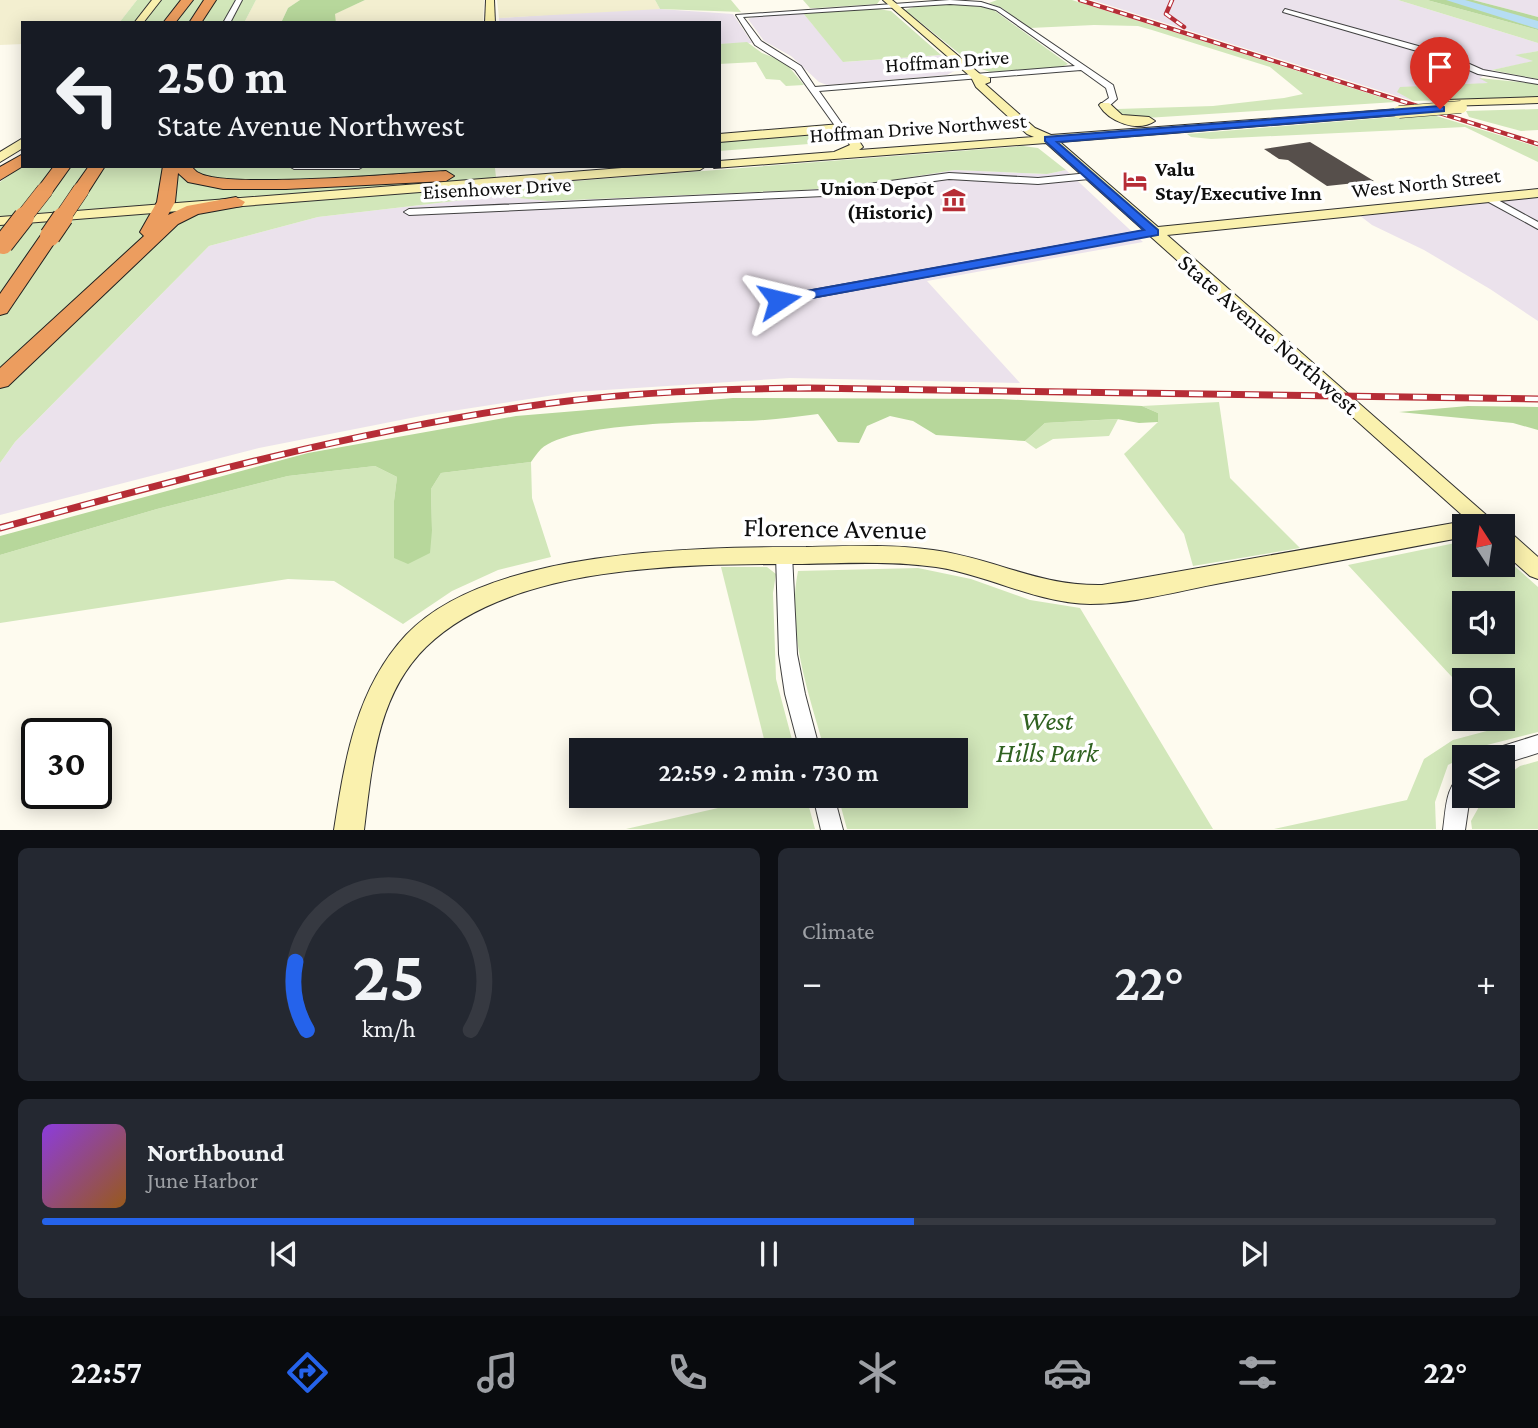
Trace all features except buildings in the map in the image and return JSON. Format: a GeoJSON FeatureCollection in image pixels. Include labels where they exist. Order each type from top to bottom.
{"type":"FeatureCollection","features":[{"type":"Feature","properties":{"kind":"highway"},"geometry":{"type":"LineString","coordinates":[[171,21],[187,0]]}},
{"type":"Feature","properties":{"kind":"highway"},"geometry":{"type":"LineString","coordinates":[[196,21],[210,0]]}},
{"type":"Feature","properties":{"kind":"highway"},"geometry":{"type":"LineString","coordinates":[[0,174],[21,160]]}},
{"type":"Feature","properties":{"kind":"highway"},"geometry":{"type":"LineString","coordinates":[[1,247],[62,168]]}},
{"type":"Feature","properties":{"kind":"highway"},"geometry":{"type":"LineString","coordinates":[[0,309],[96,168]]}},
{"type":"Feature","properties":{"kind":"highway"},"geometry":{"type":"LineString","coordinates":[[109,277],[145,237],[165,203],[171,168]]}},
{"type":"Feature","properties":{"kind":"highway"},"geometry":{"type":"LineString","coordinates":[[183,168],[194,178],[232,184],[446,176]]}},
{"type":"Feature","properties":{"kind":"highway"},"geometry":{"type":"LineString","coordinates":[[0,381],[109,277],[177,217],[193,210],[236,202]]}},
{"type":"Feature","properties":{"kind":"main road"},"geometry":{"type":"LineString","coordinates":[[490,0],[490,21]]}},
{"type":"Feature","properties":{"kind":"main road"},"geometry":{"type":"LineString","coordinates":[[890,3],[976,76],[979,85],[1031,131]]}},
{"type":"Feature","properties":{"kind":"main road","name":"State Avenue Northwest"},"geometry":{"type":"LineString","coordinates":[[976,76],[992,84],[1089,176],[1467,514]]}},
{"type":"Feature","properties":{"kind":"main road","name":"Hoffman Drive Northwest"},"geometry":{"type":"LineString","coordinates":[[721,161],[1385,107],[1446,103],[1538,103]]}},
{"type":"Feature","properties":{"kind":"main road","name":"Hoffman Drive Northwest"},"geometry":{"type":"LineString","coordinates":[[721,161],[806,148],[1031,131],[1047,135],[1140,132],[1163,134],[1185,142],[1180,134],[1190,124],[1538,103]]}},
{"type":"Feature","properties":{"kind":"main road"},"geometry":{"type":"LineString","coordinates":[[1105,105],[1111,115],[1122,120],[1190,124]]}},
{"type":"Feature","properties":{"kind":"main road"},"geometry":{"type":"LineString","coordinates":[[721,161],[854,149],[857,144],[844,130]]}},
{"type":"Feature","properties":{"kind":"main road"},"geometry":{"type":"LineString","coordinates":[[806,148],[835,141],[844,130]]}},
{"type":"Feature","properties":{"kind":"main road"},"geometry":{"type":"LineString","coordinates":[[721,138],[844,130],[870,139],[920,140]]}},
{"type":"Feature","properties":{"kind":"main road"},"geometry":{"type":"LineString","coordinates":[[0,158],[21,143]]}},
{"type":"Feature","properties":{"kind":"main road"},"geometry":{"type":"LineString","coordinates":[[0,221],[544,168]]}},
{"type":"Feature","properties":{"kind":"main road"},"geometry":{"type":"LineString","coordinates":[[0,210],[236,202],[674,168]]}},
{"type":"Feature","properties":{"kind":"main road","name":"West North Street"},"geometry":{"type":"LineString","coordinates":[[1153,232],[1538,193]]}},
{"type":"Feature","properties":{"kind":"main road","name":"Florence Avenue"},"geometry":{"type":"LineString","coordinates":[[349,830],[360,747],[374,702],[402,658],[420,638],[462,608],[510,586],[566,574],[691,556],[784,555],[932,558],[973,567],[1030,586],[1091,596],[1118,594],[1452,535]]}},
{"type":"Feature","properties":{"kind":"main road","name":"State Avenue Northwest"},"geometry":{"type":"LineString","coordinates":[[1516,549],[1534,561]]}},
{"type":"Feature","properties":{"kind":"street"},"geometry":{"type":"LineString","coordinates":[[140,21],[157,0]]}},
{"type":"Feature","properties":{"kind":"street"},"geometry":{"type":"LineString","coordinates":[[227,21],[239,0]]}},
{"type":"Feature","properties":{"kind":"street"},"geometry":{"type":"LineString","coordinates":[[844,130],[792,63],[758,43],[739,15],[890,3],[975,3],[998,9],[1112,90],[1113,99],[1105,105]]}},
{"type":"Feature","properties":{"kind":"street"},"geometry":{"type":"LineString","coordinates":[[1285,11],[1444,56],[1481,72],[1538,82]]}},
{"type":"Feature","properties":{"kind":"street","name":"Hoffman Drive"},"geometry":{"type":"LineString","coordinates":[[814,89],[1082,68]]}},
{"type":"Feature","properties":{"kind":"street","name":"Eisenhower Drive"},"geometry":{"type":"LineString","coordinates":[[409,212],[824,193],[962,176],[1018,181],[1089,176]]}},
{"type":"Feature","properties":{"kind":"street"},"geometry":{"type":"LineString","coordinates":[[1489,198],[1538,226]]}},
{"type":"Feature","properties":{"kind":"street","name":"West North Street"},"geometry":{"type":"LineString","coordinates":[[779,300],[1153,232]]}},
{"type":"Feature","properties":{"kind":"street"},"geometry":{"type":"LineString","coordinates":[[784,555],[788,654],[807,738]]}},
{"type":"Feature","properties":{"kind":"street"},"geometry":{"type":"LineString","coordinates":[[1515,751],[1538,744]]}},
{"type":"Feature","properties":{"kind":"street"},"geometry":{"type":"LineString","coordinates":[[826,808],[832,830]]}},
{"type":"Feature","properties":{"kind":"street"},"geometry":{"type":"LineString","coordinates":[[1454,830],[1458,808]]}},
{"type":"Feature","properties":{"kind":"shaded area"},"geometry":{"type":"Polygon","coordinates":[[[0,0],[137,0],[121,21],[21,21],[21,44],[0,45],[0,0]]]}},
{"type":"Feature","properties":{"kind":"shaded area"},"geometry":{"type":"Polygon","coordinates":[[[256,0],[300,0],[288,8],[282,21],[245,21],[256,0]]]}},
{"type":"Feature","properties":{"kind":"shaded area"},"geometry":{"type":"Polygon","coordinates":[[[365,0],[484,0],[483,21],[336,21],[334,14],[365,0]]]}},
{"type":"Feature","properties":{"kind":"shaded area"},"geometry":{"type":"Polygon","coordinates":[[[497,0],[655,0],[660,9],[499,18],[497,0]]]}},
{"type":"Feature","properties":{"kind":"shaded area"},"geometry":{"type":"Polygon","coordinates":[[[1092,0],[1398,0],[1538,43],[1538,51],[1517,55],[1535,61],[1492,70],[1480,78],[1490,83],[1398,92],[1413,101],[1092,0]]]}},
{"type":"Feature","properties":{"kind":"shaded area"},"geometry":{"type":"Polygon","coordinates":[[[1473,0],[1538,0],[1538,17],[1473,0]]]}},
{"type":"Feature","properties":{"kind":"shaded area"},"geometry":{"type":"Polygon","coordinates":[[[645,8],[733,14],[752,43],[721,44],[721,21],[499,21],[499,18],[645,8]]]}},
{"type":"Feature","properties":{"kind":"shaded area"},"geometry":{"type":"Polygon","coordinates":[[[803,13],[844,62],[941,55],[956,70],[947,75],[827,85],[819,82],[791,56],[764,41],[748,19],[756,16],[803,13]]]}},
{"type":"Feature","properties":{"kind":"shaded area"},"geometry":{"type":"Polygon","coordinates":[[[955,170],[1047,174],[1066,170],[1143,242],[927,281],[1020,383],[790,378],[574,392],[426,415],[259,448],[0,515],[0,463],[15,442],[209,246],[318,217],[498,196],[548,201],[804,190],[862,185],[955,170]]]}},
{"type":"Feature","properties":{"kind":"shaded area"},"geometry":{"type":"Polygon","coordinates":[[[1538,197],[1538,321],[1490,289],[1424,250],[1372,225],[1359,215],[1538,197]]]}},
{"type":"Feature","properties":{"kind":"green space"},"geometry":{"type":"Polygon","coordinates":[[[137,0],[256,0],[245,21],[121,21],[137,0]]]}},
{"type":"Feature","properties":{"kind":"green space"},"geometry":{"type":"Polygon","coordinates":[[[300,0],[365,0],[335,14],[336,21],[282,21],[288,8],[300,0]]]}},
{"type":"Feature","properties":{"kind":"green space"},"geometry":{"type":"Polygon","coordinates":[[[655,0],[731,0],[741,12],[660,9],[655,0]]]}},
{"type":"Feature","properties":{"kind":"green space"},"geometry":{"type":"Polygon","coordinates":[[[803,0],[880,0],[877,4],[810,8],[803,0]]]}},
{"type":"Feature","properties":{"kind":"green space"},"geometry":{"type":"Polygon","coordinates":[[[997,0],[1072,0],[1396,102],[1130,119],[1115,114],[1117,109],[1213,106],[1303,94],[1270,67],[1138,26],[1030,28],[1002,8],[989,3],[997,0]]]}},
{"type":"Feature","properties":{"kind":"green space"},"geometry":{"type":"Polygon","coordinates":[[[1398,0],[1427,0],[1538,30],[1538,43],[1398,0]]]}},
{"type":"Feature","properties":{"kind":"green space"},"geometry":{"type":"Polygon","coordinates":[[[1427,0],[1473,0],[1538,17],[1538,30],[1427,0]]]}},
{"type":"Feature","properties":{"kind":"green space"},"geometry":{"type":"Polygon","coordinates":[[[946,3],[991,8],[1068,64],[1061,67],[990,72],[976,67],[905,10],[923,4],[946,3]]]}},
{"type":"Feature","properties":{"kind":"green space"},"geometry":{"type":"Polygon","coordinates":[[[871,8],[891,11],[941,55],[843,62],[803,13],[871,8]]]}},
{"type":"Feature","properties":{"kind":"green space"},"geometry":{"type":"Polygon","coordinates":[[[747,42],[762,53],[785,62],[804,85],[786,86],[780,80],[766,79],[756,62],[721,64],[721,44],[747,42]]]}},
{"type":"Feature","properties":{"kind":"green space"},"geometry":{"type":"Polygon","coordinates":[[[1538,51],[1538,79],[1492,70],[1533,61],[1515,55],[1538,51]]]}},
{"type":"Feature","properties":{"kind":"green space"},"geometry":{"type":"Polygon","coordinates":[[[1479,78],[1538,84],[1538,97],[1413,101],[1397,92],[1400,87],[1488,83],[1479,78]]]}},
{"type":"Feature","properties":{"kind":"green space"},"geometry":{"type":"Polygon","coordinates":[[[1538,109],[1538,130],[1521,131],[1469,117],[1466,111],[1538,109]]]}},
{"type":"Feature","properties":{"kind":"green space"},"geometry":{"type":"Polygon","coordinates":[[[1430,114],[1538,147],[1538,162],[1465,127],[1211,139],[1191,137],[1187,134],[1430,114]]]}},
{"type":"Feature","properties":{"kind":"green space"},"geometry":{"type":"Polygon","coordinates":[[[819,133],[828,134],[831,138],[821,143],[721,151],[721,141],[819,133]]]}},
{"type":"Feature","properties":{"kind":"green space"},"geometry":{"type":"Polygon","coordinates":[[[1023,146],[1038,148],[1066,170],[1047,174],[955,170],[862,185],[804,190],[548,201],[498,196],[318,217],[209,246],[15,442],[0,463],[0,182],[21,166],[495,168],[497,187],[1023,146]]]}},
{"type":"Feature","properties":{"kind":"green space"},"geometry":{"type":"Polygon","coordinates":[[[733,398],[1000,399],[1142,406],[1158,413],[1158,422],[1139,423],[1117,419],[1045,423],[1025,441],[936,435],[913,421],[890,416],[867,426],[859,443],[838,442],[818,414],[761,420],[637,425],[580,433],[557,440],[541,449],[531,462],[441,473],[431,489],[430,553],[408,564],[394,558],[394,501],[397,477],[375,466],[288,476],[157,509],[0,555],[0,536],[308,453],[516,416],[733,398]]]}},
{"type":"Feature","properties":{"kind":"green space"},"geometry":{"type":"Polygon","coordinates":[[[1219,402],[1230,478],[1300,548],[1193,566],[1184,534],[1124,454],[1158,422],[1158,413],[1142,406],[1219,402]]]}},
{"type":"Feature","properties":{"kind":"green space"},"geometry":{"type":"Polygon","coordinates":[[[1468,406],[1538,407],[1538,430],[1513,423],[1399,412],[1468,406]]]}},
{"type":"Feature","properties":{"kind":"green space"},"geometry":{"type":"Polygon","coordinates":[[[1118,419],[1109,436],[1053,439],[1036,449],[1025,441],[1045,423],[1118,419]]]}},
{"type":"Feature","properties":{"kind":"green space"},"geometry":{"type":"Polygon","coordinates":[[[531,462],[532,498],[551,557],[498,570],[452,591],[403,624],[334,581],[288,579],[0,623],[0,555],[157,509],[288,476],[375,466],[397,477],[394,501],[432,530],[431,489],[441,473],[531,462]]]}},
{"type":"Feature","properties":{"kind":"green space"},"geometry":{"type":"Polygon","coordinates":[[[1452,544],[1452,578],[1516,578],[1516,568],[1538,587],[1538,732],[1487,745],[1452,745],[1452,763],[1448,765],[1435,802],[1436,829],[1274,829],[1407,800],[1424,759],[1453,740],[1487,731],[1515,731],[1515,668],[1452,668],[1452,677],[1348,565],[1452,544]]]}},
{"type":"Feature","properties":{"kind":"green space"},"geometry":{"type":"Polygon","coordinates":[[[721,567],[767,567],[776,574],[773,593],[776,679],[792,738],[764,738],[721,567]]]}},
{"type":"Feature","properties":{"kind":"green space","name":"West Hills Park"},"geometry":{"type":"Polygon","coordinates":[[[918,568],[971,579],[1030,600],[1080,608],[1213,829],[847,829],[841,808],[968,808],[968,738],[821,738],[806,685],[797,639],[795,594],[798,571],[918,568]]]}},
{"type":"Feature","properties":{"kind":"green space"},"geometry":{"type":"Polygon","coordinates":[[[1538,761],[1538,829],[1472,829],[1471,821],[1478,808],[1515,808],[1515,770],[1538,761]]]}},
{"type":"Feature","properties":{"kind":"green space"},"geometry":{"type":"Polygon","coordinates":[[[718,808],[809,808],[815,829],[626,829],[718,808]]]}},
{"type":"Feature","properties":{"kind":"waterway"},"geometry":{"type":"LineString","coordinates":[[1452,0],[1538,25]]}},
{"type":"Feature","properties":{"kind":"railway"},"geometry":{"type":"LineString","coordinates":[[1080,0],[1538,144]]}},
{"type":"Feature","properties":{"kind":"railway"},"geometry":{"type":"LineString","coordinates":[[1172,0],[1166,14],[1184,27]]}},
{"type":"Feature","properties":{"kind":"railway"},"geometry":{"type":"LineString","coordinates":[[0,528],[270,457],[406,427],[544,404],[643,394],[808,388],[1538,399]]}},
{"type":"Feature","properties":{"kind":"place","name":"Valu Stay/Executive Inn"},"geometry":{"type":"Point","coordinates":[1135,181]}},
{"type":"Feature","properties":{"kind":"place","name":"Union Depot (Historic)"},"geometry":{"type":"Point","coordinates":[954,200]}},
{"type":"Feature","properties":{"kind":"route"},"geometry":{"type":"LineString","coordinates":[[779,300],[1153,232],[1049,139],[1440,109]]}}]}
